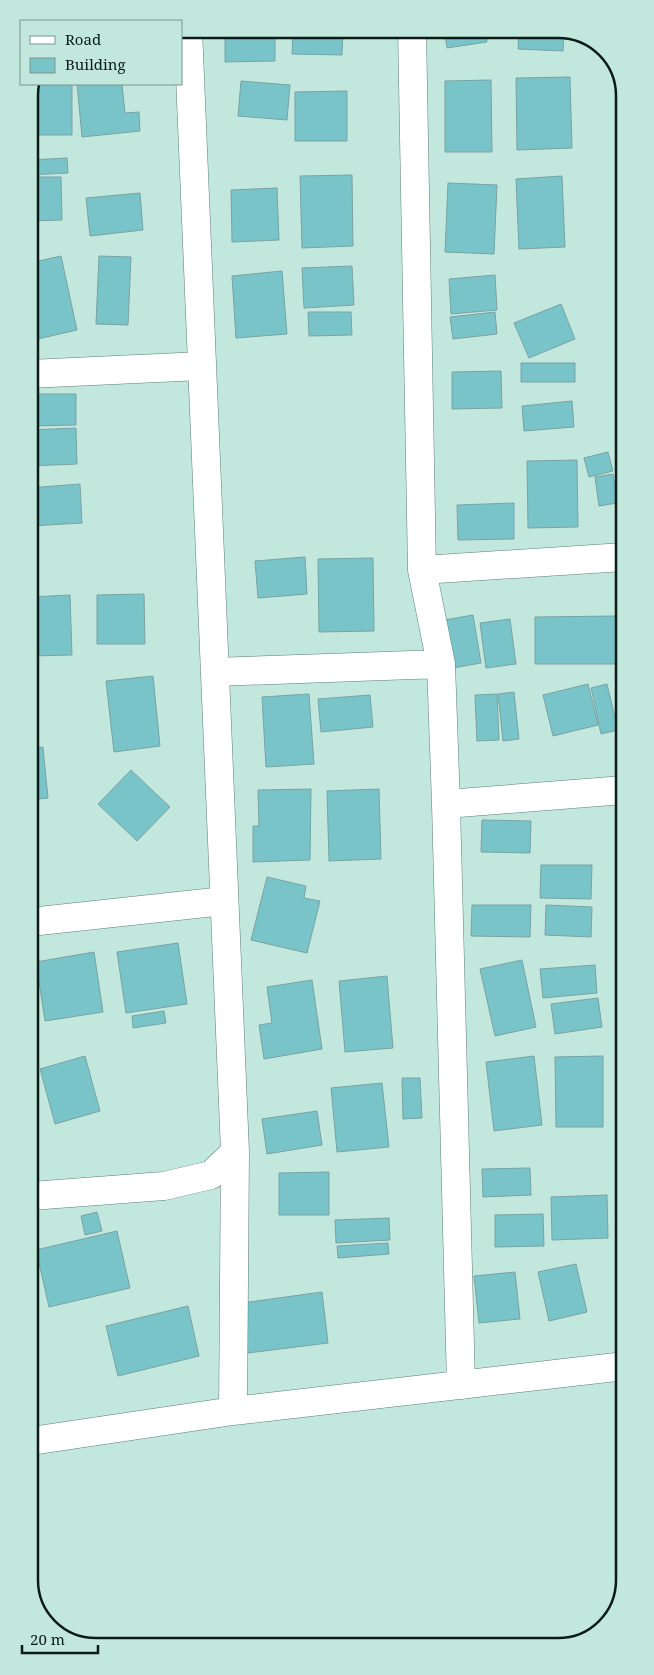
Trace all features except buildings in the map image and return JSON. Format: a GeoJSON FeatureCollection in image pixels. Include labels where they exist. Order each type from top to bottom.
{"type":"FeatureCollection","features":[{"type":"Feature","properties":{"kind":"street"},"geometry":{"type":"LineString","coordinates":[[188,38],[235,1152],[233,1411]]}},
{"type":"Feature","properties":{"kind":"street"},"geometry":{"type":"LineString","coordinates":[[412,38],[422,570],[441,664],[461,1385]]}},
{"type":"Feature","properties":{"kind":"street"},"geometry":{"type":"LineString","coordinates":[[38,374],[202,366]]}},
{"type":"Feature","properties":{"kind":"street"},"geometry":{"type":"LineString","coordinates":[[422,570],[616,558]]}},
{"type":"Feature","properties":{"kind":"street"},"geometry":{"type":"LineString","coordinates":[[215,672],[441,664]]}},
{"type":"Feature","properties":{"kind":"street"},"geometry":{"type":"LineString","coordinates":[[446,804],[616,791]]}},
{"type":"Feature","properties":{"kind":"street"},"geometry":{"type":"LineString","coordinates":[[38,921],[224,901]]}},
{"type":"Feature","properties":{"kind":"street"},"geometry":{"type":"LineString","coordinates":[[38,1195],[164,1186],[211,1175],[235,1152]]}},
{"type":"Feature","properties":{"kind":"street"},"geometry":{"type":"LineString","coordinates":[[38,1440],[233,1411],[616,1367]]}}]}
